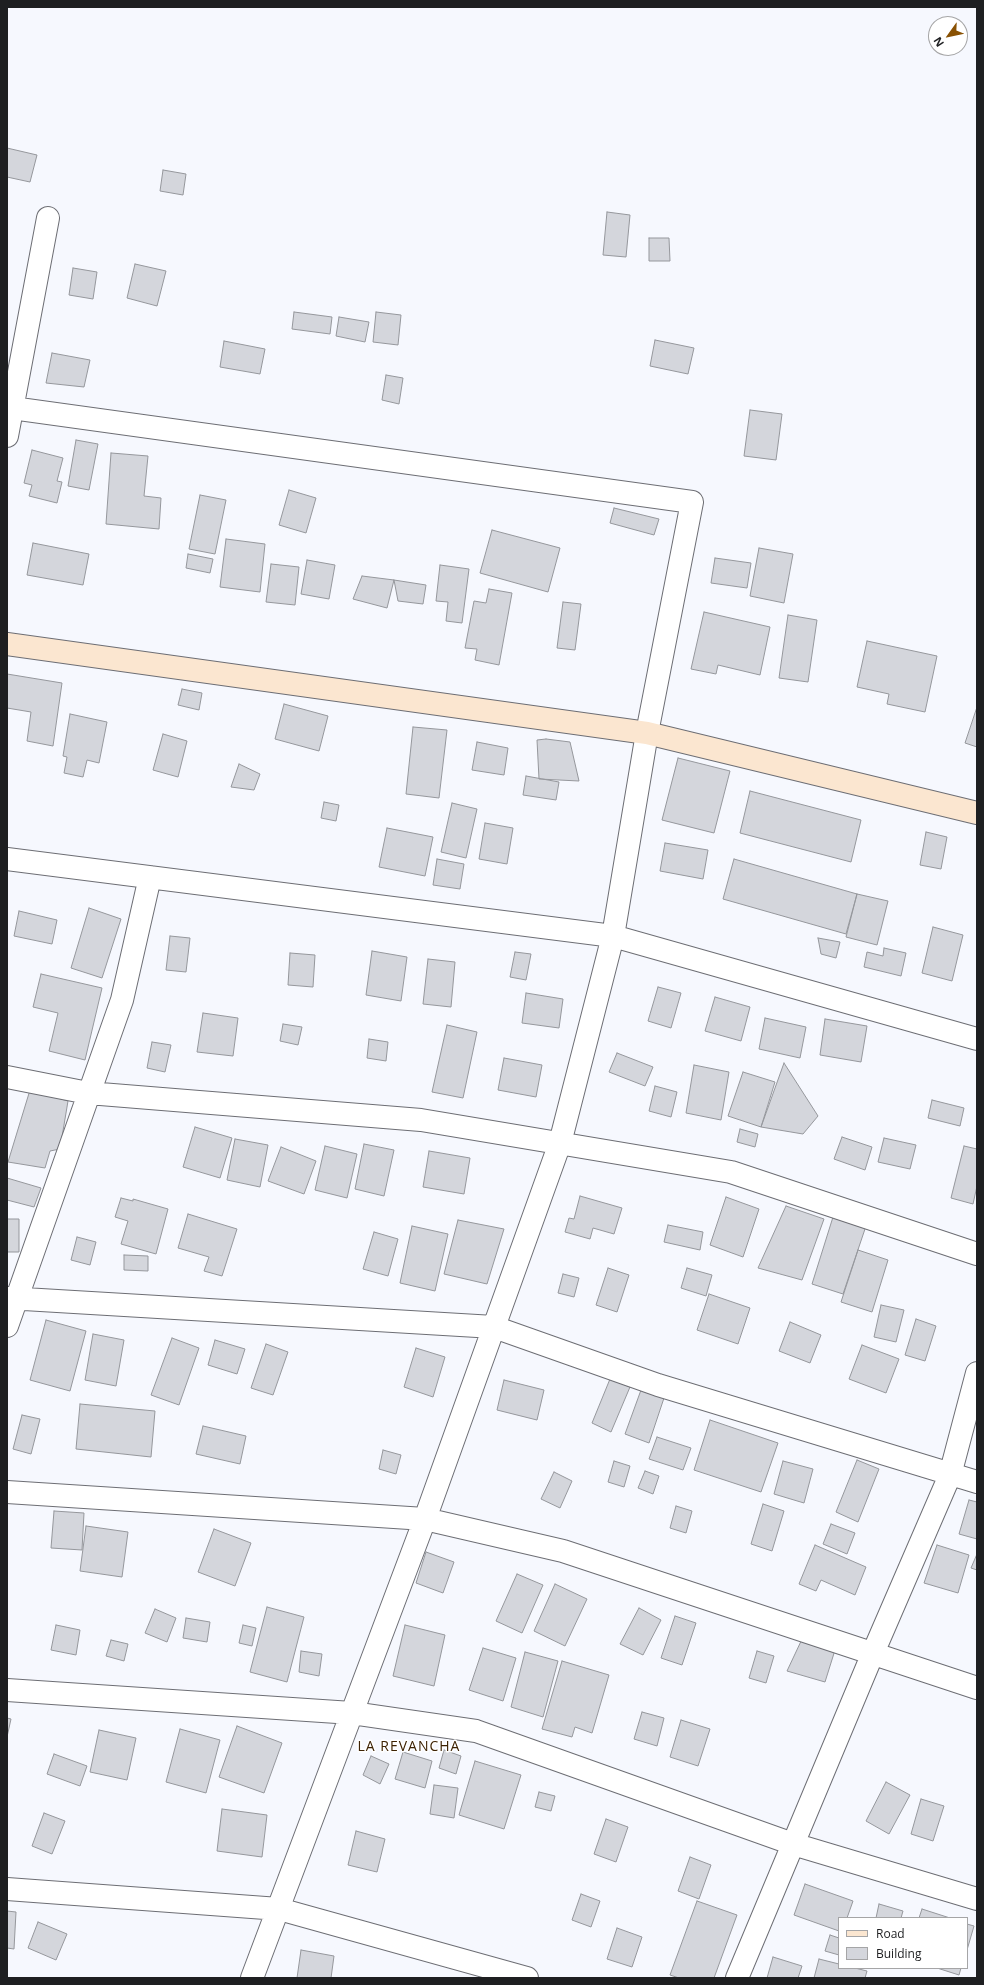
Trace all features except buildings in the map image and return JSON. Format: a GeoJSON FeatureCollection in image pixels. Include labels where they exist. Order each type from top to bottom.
{"type":"FeatureCollection","features":[{"type":"Feature","properties":{"kind":"street"},"geometry":{"type":"LineString","coordinates":[[7,436],[48,218]]}},
{"type":"Feature","properties":{"kind":"street"},"geometry":{"type":"LineString","coordinates":[[12,408],[692,502],[647,732],[612,936],[560,1144],[425,1518],[252,1978]]}},
{"type":"Feature","properties":{"kind":"street"},"geometry":{"type":"LineString","coordinates":[[7,644],[647,732],[977,813]]}},
{"type":"Feature","properties":{"kind":"street"},"geometry":{"type":"LineString","coordinates":[[7,859],[612,936],[977,1039]]}},
{"type":"Feature","properties":{"kind":"street"},"geometry":{"type":"LineString","coordinates":[[7,1326],[12,1299],[122,1000],[150,877]]}},
{"type":"Feature","properties":{"kind":"street"},"geometry":{"type":"LineString","coordinates":[[7,1077],[88,1093],[421,1120],[731,1172],[977,1254]]}},
{"type":"Feature","properties":{"kind":"street"},"geometry":{"type":"LineString","coordinates":[[12,1299],[494,1328],[658,1385],[977,1482]]}},
{"type":"Feature","properties":{"kind":"street"},"geometry":{"type":"LineString","coordinates":[[737,1978],[950,1475],[977,1373]]}},
{"type":"Feature","properties":{"kind":"street"},"geometry":{"type":"LineString","coordinates":[[7,1492],[425,1518],[563,1551],[977,1688]]}},
{"type":"Feature","properties":{"kind":"street"},"geometry":{"type":"LineString","coordinates":[[7,1690],[352,1713],[476,1731],[793,1844],[977,1899]]}},
{"type":"Feature","properties":{"kind":"street"},"geometry":{"type":"LineString","coordinates":[[7,1889],[279,1909],[527,1978]]}},
{"type":"Feature","properties":{"kind":"district","name":"LA REVANCHA"},"geometry":{"type":"Point","coordinates":[409,1747]}}]}
